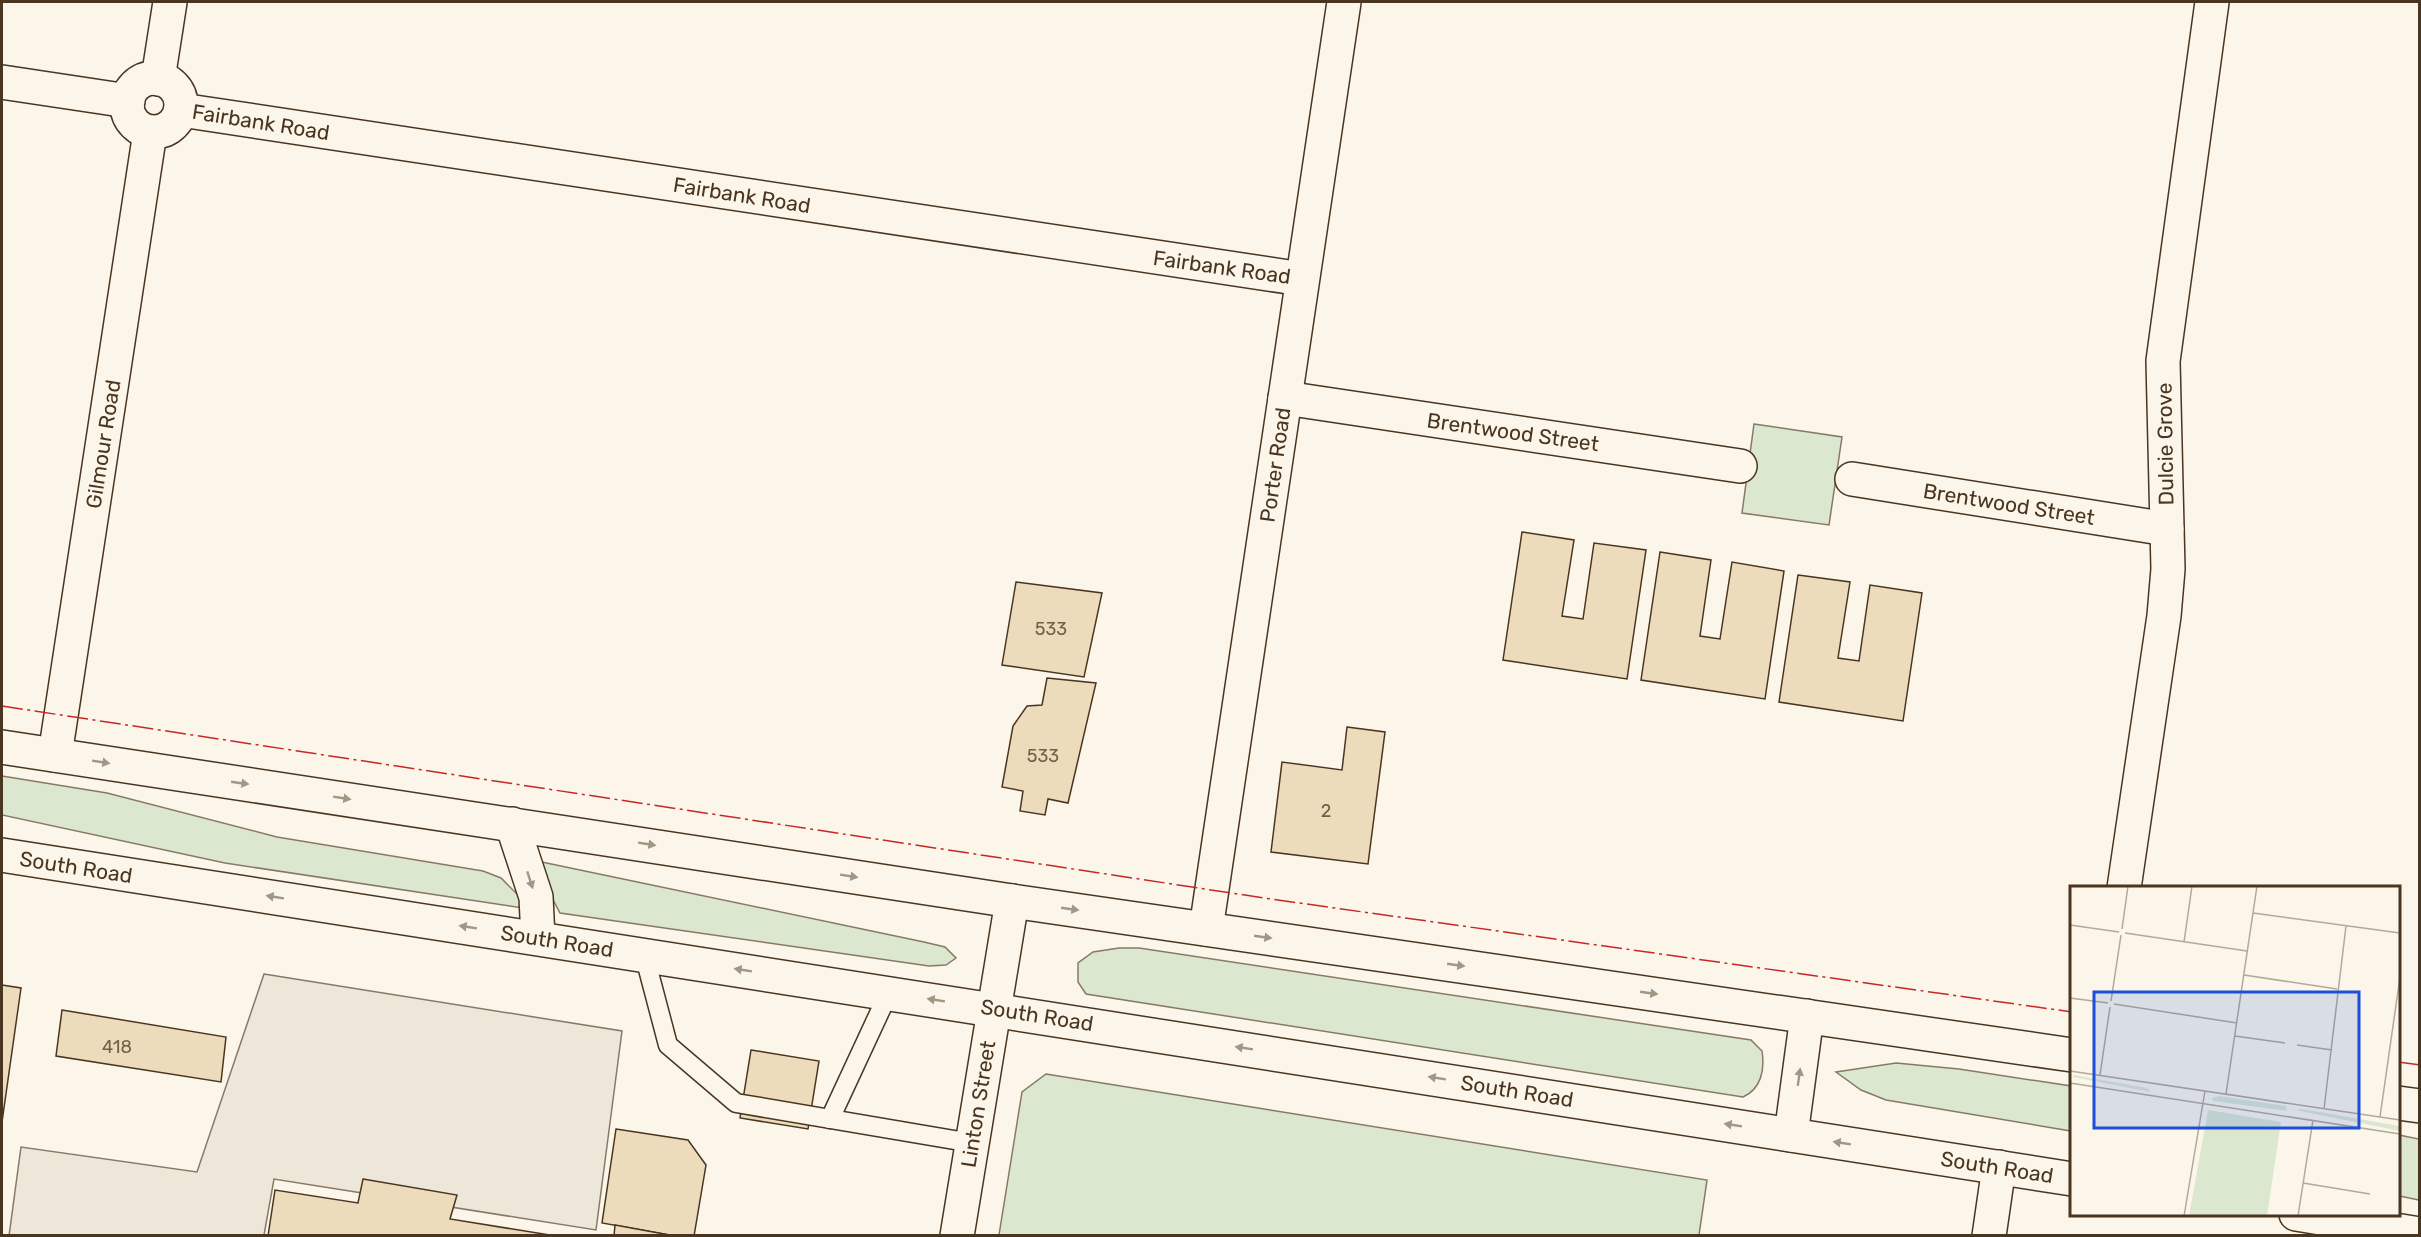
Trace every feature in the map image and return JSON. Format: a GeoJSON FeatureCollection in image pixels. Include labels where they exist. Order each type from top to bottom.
{"type":"FeatureCollection","features":[{"type":"Feature","properties":{"kind":"main road"},"geometry":{"type":"LineString","coordinates":[[159,79],[170,2]]}},
{"type":"Feature","properties":{"kind":"main road","name":"Porter Road"},"geometry":{"type":"LineString","coordinates":[[1206,929],[1344,2]]}},
{"type":"Feature","properties":{"kind":"main road","name":"Dulcie Grove"},"geometry":{"type":"LineString","coordinates":[[2124,886],[2164,616],[2168,568],[2163,361],[2212,2]]}},
{"type":"Feature","properties":{"kind":"main road"},"geometry":{"type":"LineString","coordinates":[[159,79],[166,81],[178,93],[181,110],[178,118],[166,129],[150,132],[135,125],[128,110],[128,101],[130,93],[142,81],[159,79]]}},
{"type":"Feature","properties":{"kind":"main road"},"geometry":{"type":"LineString","coordinates":[[2,82],[128,101]]}},
{"type":"Feature","properties":{"kind":"main road","name":"Fairbank Road"},"geometry":{"type":"LineString","coordinates":[[181,110],[1302,279]]}},
{"type":"Feature","properties":{"kind":"main road","name":"Gilmour Road"},"geometry":{"type":"LineString","coordinates":[[55,755],[150,132]]}},
{"type":"Feature","properties":{"kind":"main road","name":"Brentwood Street"},"geometry":{"type":"LineString","coordinates":[[1285,398],[1740,466]]}},
{"type":"Feature","properties":{"kind":"main road","name":"Brentwood Street"},"geometry":{"type":"LineString","coordinates":[[1852,479],[2167,529]]}},
{"type":"Feature","properties":{"kind":"main road"},"geometry":{"type":"LineString","coordinates":[[2,747],[1012,901],[2070,1055]]}},
{"type":"Feature","properties":{"kind":"main road"},"geometry":{"type":"LineString","coordinates":[[512,824],[536,897],[538,938]]}},
{"type":"Feature","properties":{"kind":"main road","name":"South Road"},"geometry":{"type":"LineString","coordinates":[[2,855],[994,1008],[2070,1179]]}},
{"type":"Feature","properties":{"kind":"main road","name":"Linton Street"},"geometry":{"type":"LineString","coordinates":[[957,1236],[1012,901]]}},
{"type":"Feature","properties":{"kind":"main road"},"geometry":{"type":"LineString","coordinates":[[1791,1134],[1807,1016]]}},
{"type":"Feature","properties":{"kind":"main road"},"geometry":{"type":"LineString","coordinates":[[2400,1103],[2420,1107]]}},
{"type":"Feature","properties":{"kind":"main road"},"geometry":{"type":"LineString","coordinates":[[1989,1236],[1999,1167]]}},
{"type":"Feature","properties":{"kind":"main road"},"geometry":{"type":"LineString","coordinates":[[2303,1216],[2420,1234]]}},
{"type":"Feature","properties":{"kind":"lane"},"geometry":{"type":"LineString","coordinates":[[644,954],[668,1045],[736,1103],[972,1143]]}},
{"type":"Feature","properties":{"kind":"lane"},"geometry":{"type":"LineString","coordinates":[[830,1119],[889,992]]}},
{"type":"Feature","properties":{"kind":"green space"},"geometry":{"type":"Polygon","coordinates":[[[1754,424],[1842,437],[1829,525],[1742,513],[1754,424]]]}},
{"type":"Feature","properties":{"kind":"green space"},"geometry":{"type":"Polygon","coordinates":[[[2,776],[107,793],[277,837],[483,871],[501,878],[523,900],[523,908],[225,863],[2,815],[2,776]]]}},
{"type":"Feature","properties":{"kind":"green space"},"geometry":{"type":"Polygon","coordinates":[[[537,861],[924,942],[945,947],[956,958],[946,965],[929,966],[560,913],[541,877],[537,861]]]}},
{"type":"Feature","properties":{"kind":"green space"},"geometry":{"type":"Polygon","coordinates":[[[1139,948],[1751,1040],[1762,1051],[1762,1072],[1758,1084],[1743,1097],[1086,994],[1078,982],[1078,963],[1093,952],[1139,948]]]}},
{"type":"Feature","properties":{"kind":"green space"},"geometry":{"type":"Polygon","coordinates":[[[1896,1063],[1959,1069],[2070,1086],[2070,1131],[1886,1100],[1861,1090],[1836,1072],[1896,1063]]]}},
{"type":"Feature","properties":{"kind":"green space"},"geometry":{"type":"Polygon","coordinates":[[[1046,1074],[1707,1180],[1699,1235],[999,1235],[1022,1092],[1046,1074]]]}},
{"type":"Feature","properties":{"kind":"green space"},"geometry":{"type":"Polygon","coordinates":[[[2400,1135],[2419,1139],[2419,1200],[2400,1196],[2400,1135]]]}},
{"type":"Feature","properties":{"kind":"shaded area"},"geometry":{"type":"Polygon","coordinates":[[[264,974],[622,1031],[596,1230],[274,1179],[264,1235],[9,1236],[21,1147],[197,1172],[264,974]]]}},
{"type":"Feature","properties":{"kind":"building"},"geometry":{"type":"Polygon","coordinates":[[[1522,532],[1574,540],[1562,616],[1583,619],[1594,543],[1646,550],[1627,679],[1503,660],[1522,532]]]}},
{"type":"Feature","properties":{"kind":"building"},"geometry":{"type":"Polygon","coordinates":[[[1660,552],[1711,560],[1700,636],[1720,639],[1732,562],[1784,571],[1765,699],[1641,680],[1660,552]]]}},
{"type":"Feature","properties":{"kind":"building"},"geometry":{"type":"Polygon","coordinates":[[[1798,575],[1850,582],[1838,658],[1859,661],[1870,585],[1922,593],[1903,721],[1779,702],[1798,575]]]}},
{"type":"Feature","properties":{"kind":"building"},"geometry":{"type":"Polygon","coordinates":[[[1016,582],[1102,593],[1084,677],[1002,665],[1016,582]]]}},
{"type":"Feature","properties":{"kind":"building"},"geometry":{"type":"Polygon","coordinates":[[[1047,678],[1096,683],[1068,803],[1048,799],[1045,815],[1020,811],[1023,791],[1002,787],[1013,726],[1027,706],[1042,705],[1047,678]]]}},
{"type":"Feature","properties":{"kind":"building"},"geometry":{"type":"Polygon","coordinates":[[[1347,727],[1385,732],[1368,864],[1271,852],[1282,762],[1342,770],[1347,727]]]}},
{"type":"Feature","properties":{"kind":"building"},"geometry":{"type":"Polygon","coordinates":[[[2,985],[21,988],[2,1122],[2,985]]]}},
{"type":"Feature","properties":{"kind":"building"},"geometry":{"type":"Polygon","coordinates":[[[62,1010],[226,1037],[221,1082],[56,1056],[62,1010]]]}},
{"type":"Feature","properties":{"kind":"building"},"geometry":{"type":"Polygon","coordinates":[[[751,1050],[819,1061],[808,1129],[740,1118],[751,1050]]]}},
{"type":"Feature","properties":{"kind":"building"},"geometry":{"type":"Polygon","coordinates":[[[616,1129],[688,1140],[706,1165],[694,1236],[675,1236],[602,1223],[616,1129]]]}},
{"type":"Feature","properties":{"kind":"building"},"geometry":{"type":"Polygon","coordinates":[[[363,1179],[457,1195],[450,1219],[556,1236],[268,1236],[275,1190],[358,1203],[363,1179]]]}},
{"type":"Feature","properties":{"kind":"building"},"geometry":{"type":"Polygon","coordinates":[[[615,1225],[675,1236],[614,1236],[615,1225]]]}},
{"type":"Feature","properties":{"kind":"power"},"geometry":{"type":"LineString","coordinates":[[2,706],[1264,898],[2070,1012]]}},
{"type":"Feature","properties":{"kind":"power"},"geometry":{"type":"LineString","coordinates":[[2400,1062],[2420,1065]]}}]}
